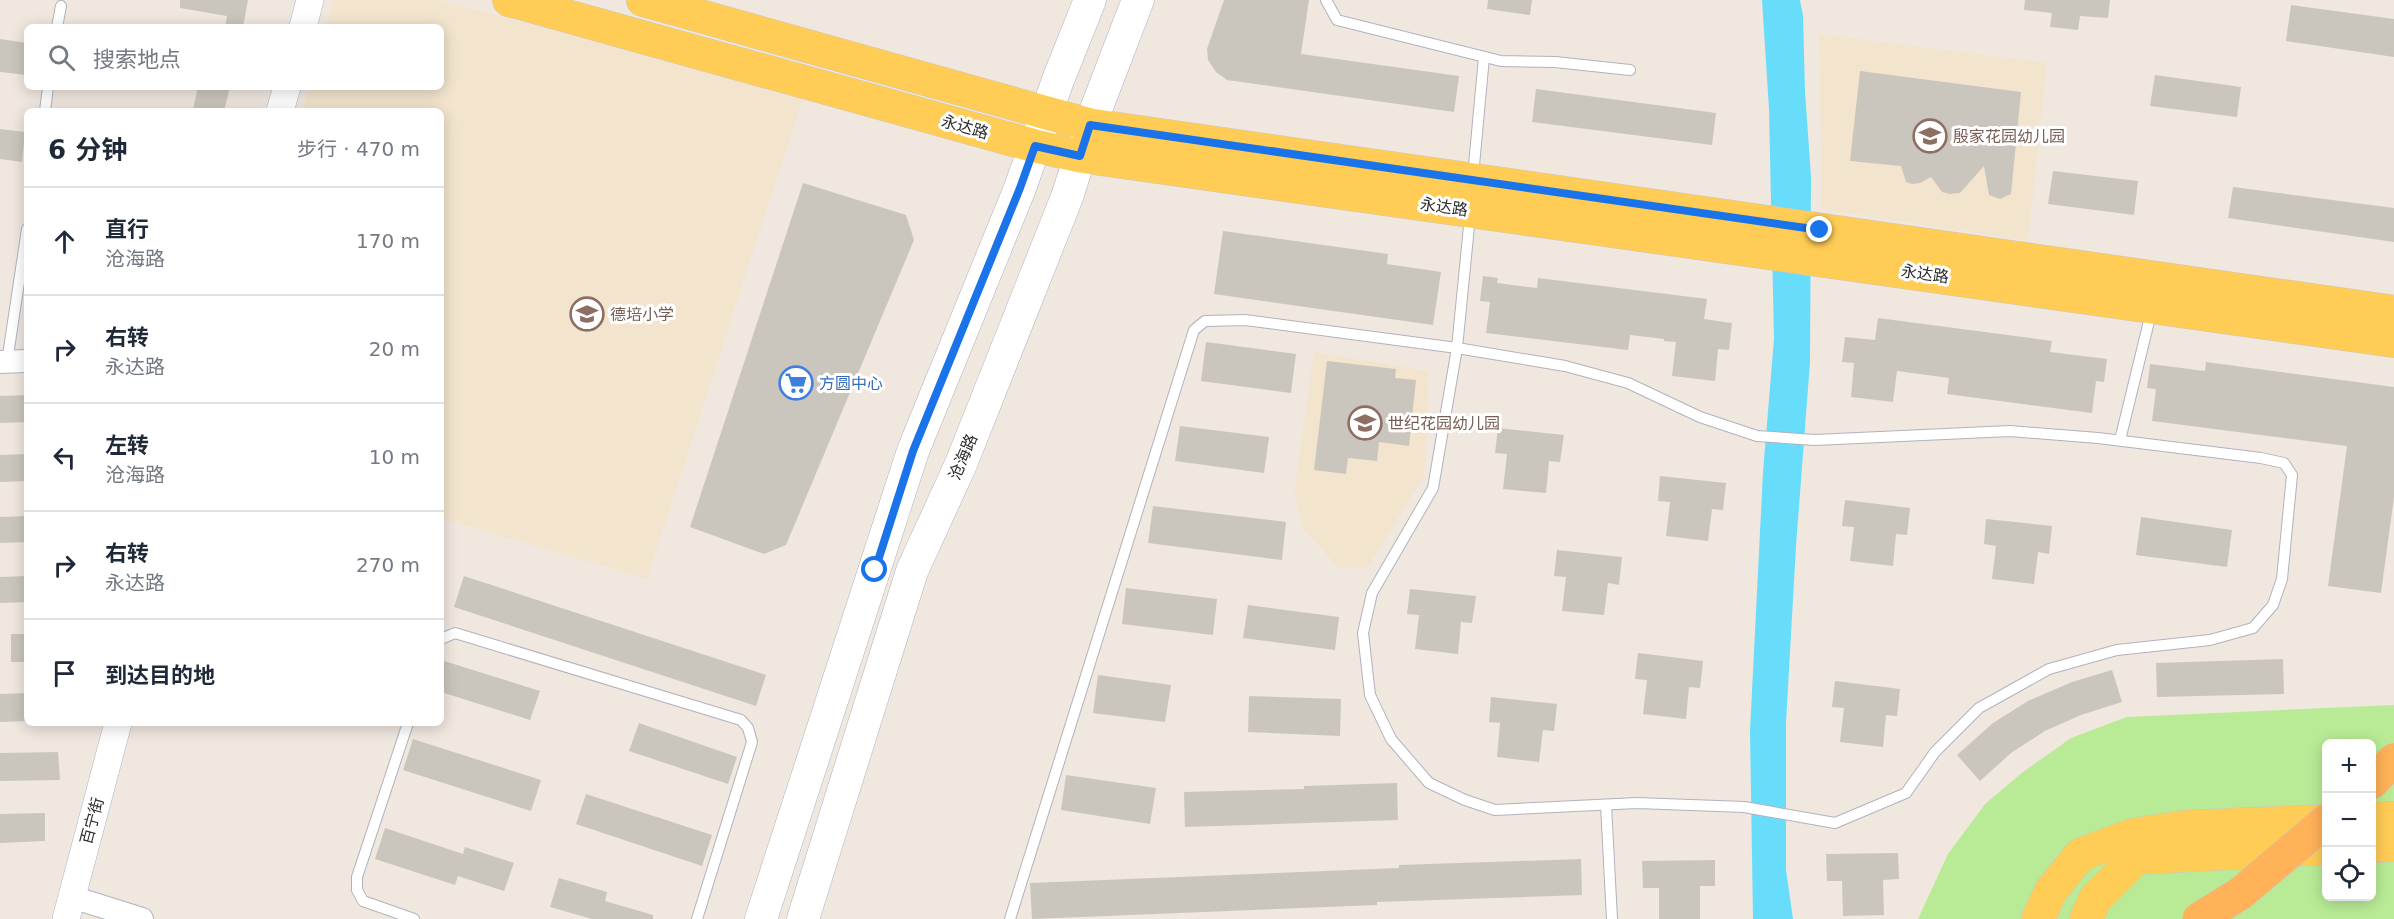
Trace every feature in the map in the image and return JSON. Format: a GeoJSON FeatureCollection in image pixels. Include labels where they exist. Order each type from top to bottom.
{"type":"FeatureCollection","features":[{"type":"Feature","properties":{"kind":"highway"},"geometry":{"type":"LineString","coordinates":[[2376,778],[2394,760]]}},
{"type":"Feature","properties":{"kind":"highway"},"geometry":{"type":"LineString","coordinates":[[2199,919],[2241,893],[2322,824]]}},
{"type":"Feature","properties":{"kind":"main road","name":"永达路"},"geometry":{"type":"LineString","coordinates":[[509,0],[1035,146],[1080,156],[1472,196],[1823,245],[2394,312]]}},
{"type":"Feature","properties":{"kind":"main road","name":"永达路"},"geometry":{"type":"LineString","coordinates":[[643,0],[1090,125],[1472,196]]}},
{"type":"Feature","properties":{"kind":"main road"},"geometry":{"type":"LineString","coordinates":[[761,919],[913,451],[1020,188],[1090,0]]}},
{"type":"Feature","properties":{"kind":"main road","name":"沧海路"},"geometry":{"type":"LineString","coordinates":[[803,919],[912,571],[961,464],[1067,197],[1090,125],[1138,0]]}},
{"type":"Feature","properties":{"kind":"main road","name":"永达路"},"geometry":{"type":"LineString","coordinates":[[1823,245],[2153,306],[2394,341]]}},
{"type":"Feature","properties":{"kind":"main road"},"geometry":{"type":"LineString","coordinates":[[2376,819],[2394,818]]}},
{"type":"Feature","properties":{"kind":"main road"},"geometry":{"type":"LineString","coordinates":[[2038,919],[2051,891],[2080,855],[2132,835],[2183,827],[2322,821]]}},
{"type":"Feature","properties":{"kind":"main road"},"geometry":{"type":"LineString","coordinates":[[2376,846],[2394,845]]}},
{"type":"Feature","properties":{"kind":"main road"},"geometry":{"type":"LineString","coordinates":[[2086,919],[2095,899],[2136,858],[2322,848]]}},
{"type":"Feature","properties":{"kind":"street"},"geometry":{"type":"LineString","coordinates":[[304,24],[310,0]]}},
{"type":"Feature","properties":{"kind":"street"},"geometry":{"type":"LineString","coordinates":[[281,108],[286,90]]}},
{"type":"Feature","properties":{"kind":"street","name":"百宁街"},"geometry":{"type":"LineString","coordinates":[[69,908],[117,726]]}},
{"type":"Feature","properties":{"kind":"street"},"geometry":{"type":"LineString","coordinates":[[69,908],[142,919]]}},
{"type":"Feature","properties":{"kind":"lane"},"geometry":{"type":"LineString","coordinates":[[1326,0],[1337,20],[1501,61],[1555,62],[1630,70]]}},
{"type":"Feature","properties":{"kind":"lane"},"geometry":{"type":"LineString","coordinates":[[58,24],[61,6]]}},
{"type":"Feature","properties":{"kind":"lane"},"geometry":{"type":"LineString","coordinates":[[1010,919],[1194,330],[1205,321],[1245,321],[1458,348],[1565,366],[1628,383],[1700,417],[1757,436],[1815,440],[2010,431],[2120,440],[2284,463],[2292,475],[2282,579],[2273,604],[2253,628],[2210,640],[2117,650],[2049,669],[1979,708],[1935,752],[1906,793],[1835,823],[1744,807],[1637,803],[1495,810],[1465,800],[1429,783],[1391,740],[1370,695],[1363,633],[1372,593],[1433,488],[1458,348],[1484,57]]}},
{"type":"Feature","properties":{"kind":"lane"},"geometry":{"type":"LineString","coordinates":[[45,108],[48,90]]}},
{"type":"Feature","properties":{"kind":"lane"},"geometry":{"type":"LineString","coordinates":[[11,362],[24,254]]}},
{"type":"Feature","properties":{"kind":"lane"},"geometry":{"type":"LineString","coordinates":[[2120,440],[2153,306]]}},
{"type":"Feature","properties":{"kind":"lane"},"geometry":{"type":"LineString","coordinates":[[444,638],[455,633],[741,720],[748,728],[752,742],[697,919]]}},
{"type":"Feature","properties":{"kind":"lane"},"geometry":{"type":"LineString","coordinates":[[407,726],[357,877],[357,890],[363,901],[414,919]]}},
{"type":"Feature","properties":{"kind":"lane"},"geometry":{"type":"LineString","coordinates":[[1606,805],[1612,919]]}},
{"type":"Feature","properties":{"kind":"shaded area","name":"德培小学"},"geometry":{"type":"Polygon","coordinates":[[[334,0],[439,0],[803,98],[647,579],[444,519],[444,108],[303,108],[308,90],[444,90],[444,24],[327,24],[334,0]]]}},
{"type":"Feature","properties":{"kind":"shaded area","name":"殷家花园幼儿园"},"geometry":{"type":"Polygon","coordinates":[[[1819,34],[2047,63],[2028,241],[1822,209],[1819,34]]]}},
{"type":"Feature","properties":{"kind":"shaded area","name":"世纪花园幼儿园"},"geometry":{"type":"Polygon","coordinates":[[[1314,352],[1429,371],[1424,475],[1368,567],[1340,569],[1304,529],[1294,494],[1314,352]]]}},
{"type":"Feature","properties":{"kind":"green space"},"geometry":{"type":"Polygon","coordinates":[[[2394,705],[2394,919],[1918,919],[1948,854],[1985,804],[2023,772],[2071,738],[2127,717],[2394,705]]]}},
{"type":"Feature","properties":{"kind":"water"},"geometry":{"type":"Polygon","coordinates":[[[1762,0],[1800,0],[1803,16],[1811,177],[1810,362],[1786,723],[1786,870],[1793,919],[1753,919],[1750,731],[1763,472],[1774,339],[1769,109],[1762,0]]]}},
{"type":"Feature","properties":{"kind":"building"},"geometry":{"type":"Polygon","coordinates":[[[180,0],[248,0],[244,24],[226,24],[227,16],[180,8],[180,0]]]}},
{"type":"Feature","properties":{"kind":"building"},"geometry":{"type":"Polygon","coordinates":[[[1224,0],[1309,0],[1301,54],[1459,76],[1454,112],[1227,80],[1216,72],[1208,60],[1207,49],[1224,0]]]}},
{"type":"Feature","properties":{"kind":"building"},"geometry":{"type":"Polygon","coordinates":[[[1488,0],[1532,0],[1530,15],[1487,9],[1488,0]]]}},
{"type":"Feature","properties":{"kind":"building"},"geometry":{"type":"Polygon","coordinates":[[[2025,0],[2110,0],[2108,18],[2080,16],[2078,30],[2050,27],[2052,13],[2024,10],[2025,0]]]}},
{"type":"Feature","properties":{"kind":"building"},"geometry":{"type":"Polygon","coordinates":[[[2291,5],[2394,19],[2394,57],[2286,41],[2291,5]]]}},
{"type":"Feature","properties":{"kind":"building"},"geometry":{"type":"Polygon","coordinates":[[[0,39],[24,43],[24,75],[0,72],[0,39]]]}},
{"type":"Feature","properties":{"kind":"building"},"geometry":{"type":"Polygon","coordinates":[[[1860,71],[2021,92],[2011,194],[2000,199],[1989,195],[1984,166],[1960,193],[1950,194],[1942,192],[1931,177],[1920,183],[1906,182],[1901,166],[1850,161],[1860,71]]]}},
{"type":"Feature","properties":{"kind":"building"},"geometry":{"type":"Polygon","coordinates":[[[2155,75],[2241,87],[2237,117],[2150,106],[2155,75]]]}},
{"type":"Feature","properties":{"kind":"building"},"geometry":{"type":"Polygon","coordinates":[[[1536,89],[1716,113],[1712,145],[1532,122],[1536,89]]]}},
{"type":"Feature","properties":{"kind":"building"},"geometry":{"type":"Polygon","coordinates":[[[197,90],[229,90],[225,108],[193,108],[197,90]]]}},
{"type":"Feature","properties":{"kind":"building"},"geometry":{"type":"Polygon","coordinates":[[[0,129],[24,132],[22,162],[0,159],[0,129]]]}},
{"type":"Feature","properties":{"kind":"building"},"geometry":{"type":"Polygon","coordinates":[[[2053,171],[2138,181],[2134,215],[2048,204],[2053,171]]]}},
{"type":"Feature","properties":{"kind":"building","name":"方圆中心"},"geometry":{"type":"Polygon","coordinates":[[[803,183],[906,215],[914,240],[786,545],[764,554],[690,527],[803,183]]]}},
{"type":"Feature","properties":{"kind":"building"},"geometry":{"type":"Polygon","coordinates":[[[2233,187],[2394,208],[2394,242],[2228,218],[2233,187]]]}},
{"type":"Feature","properties":{"kind":"building"},"geometry":{"type":"Polygon","coordinates":[[[1223,231],[1388,254],[1387,264],[1441,272],[1433,325],[1214,294],[1223,231]]]}},
{"type":"Feature","properties":{"kind":"building"},"geometry":{"type":"Polygon","coordinates":[[[1483,276],[1498,278],[1497,283],[1537,288],[1538,278],[1707,299],[1704,319],[1732,323],[1729,350],[1718,349],[1715,381],[1672,376],[1676,342],[1664,341],[1664,339],[1630,335],[1628,350],[1486,333],[1490,302],[1480,301],[1483,276]]]}},
{"type":"Feature","properties":{"kind":"building"},"geometry":{"type":"Polygon","coordinates":[[[1878,318],[2052,341],[2050,352],[2107,359],[2104,382],[2096,381],[2092,413],[1947,394],[1949,378],[1897,371],[1893,402],[1851,397],[1854,363],[1842,362],[1845,337],[1875,340],[1878,318]]]}},
{"type":"Feature","properties":{"kind":"building"},"geometry":{"type":"Polygon","coordinates":[[[1206,342],[1296,354],[1291,393],[1201,381],[1206,342]]]}},
{"type":"Feature","properties":{"kind":"building"},"geometry":{"type":"Polygon","coordinates":[[[1327,361],[1396,369],[1395,378],[1416,380],[1409,446],[1379,442],[1377,461],[1348,458],[1346,474],[1314,470],[1327,361]]]}},
{"type":"Feature","properties":{"kind":"building"},"geometry":{"type":"Polygon","coordinates":[[[2206,362],[2394,387],[2394,497],[2381,593],[2328,586],[2347,446],[2152,421],[2156,389],[2147,388],[2150,364],[2205,371],[2206,362]]]}},
{"type":"Feature","properties":{"kind":"building"},"geometry":{"type":"Polygon","coordinates":[[[24,395],[24,422],[0,423],[0,396],[24,395]]]}},
{"type":"Feature","properties":{"kind":"building"},"geometry":{"type":"Polygon","coordinates":[[[1180,426],[1269,437],[1264,473],[1175,461],[1180,426]]]}},
{"type":"Feature","properties":{"kind":"building"},"geometry":{"type":"Polygon","coordinates":[[[1498,428],[1564,435],[1560,462],[1549,461],[1546,493],[1503,489],[1507,454],[1495,453],[1498,428]]]}},
{"type":"Feature","properties":{"kind":"building"},"geometry":{"type":"Polygon","coordinates":[[[24,454],[24,481],[0,482],[0,455],[24,454]]]}},
{"type":"Feature","properties":{"kind":"building"},"geometry":{"type":"Polygon","coordinates":[[[1660,476],[1726,483],[1723,510],[1712,509],[1708,541],[1666,536],[1670,502],[1658,501],[1660,476]]]}},
{"type":"Feature","properties":{"kind":"building"},"geometry":{"type":"Polygon","coordinates":[[[1845,500],[1910,508],[1907,535],[1896,534],[1893,566],[1850,561],[1854,527],[1842,526],[1845,500]]]}},
{"type":"Feature","properties":{"kind":"building"},"geometry":{"type":"Polygon","coordinates":[[[1153,506],[1286,522],[1282,560],[1148,543],[1153,506]]]}},
{"type":"Feature","properties":{"kind":"building"},"geometry":{"type":"Polygon","coordinates":[[[24,516],[24,542],[0,543],[0,517],[24,516]]]}},
{"type":"Feature","properties":{"kind":"building"},"geometry":{"type":"Polygon","coordinates":[[[2141,517],[2232,530],[2227,567],[2136,555],[2141,517]]]}},
{"type":"Feature","properties":{"kind":"building"},"geometry":{"type":"Polygon","coordinates":[[[1986,519],[2052,526],[2049,554],[2038,552],[2034,584],[1992,579],[1996,546],[1984,544],[1986,519]]]}},
{"type":"Feature","properties":{"kind":"building"},"geometry":{"type":"Polygon","coordinates":[[[1557,550],[1622,557],[1619,585],[1608,583],[1604,615],[1562,611],[1566,577],[1554,576],[1557,550]]]}},
{"type":"Feature","properties":{"kind":"building"},"geometry":{"type":"Polygon","coordinates":[[[24,576],[24,602],[0,603],[0,577],[24,576]]]}},
{"type":"Feature","properties":{"kind":"building"},"geometry":{"type":"Polygon","coordinates":[[[464,576],[766,675],[756,706],[454,607],[464,576]]]}},
{"type":"Feature","properties":{"kind":"building"},"geometry":{"type":"Polygon","coordinates":[[[1126,588],[1217,599],[1213,635],[1122,624],[1126,588]]]}},
{"type":"Feature","properties":{"kind":"building"},"geometry":{"type":"Polygon","coordinates":[[[1410,589],[1476,596],[1472,623],[1461,622],[1458,654],[1415,649],[1419,615],[1407,614],[1410,589]]]}},
{"type":"Feature","properties":{"kind":"building"},"geometry":{"type":"Polygon","coordinates":[[[1248,605],[1339,617],[1335,650],[1243,638],[1248,605]]]}},
{"type":"Feature","properties":{"kind":"building"},"geometry":{"type":"Polygon","coordinates":[[[11,634],[24,634],[24,662],[11,662],[11,634]]]}},
{"type":"Feature","properties":{"kind":"building"},"geometry":{"type":"Polygon","coordinates":[[[1638,653],[1703,661],[1700,688],[1689,687],[1686,719],[1643,714],[1647,680],[1635,679],[1638,653]]]}},
{"type":"Feature","properties":{"kind":"building"},"geometry":{"type":"Polygon","coordinates":[[[2283,659],[2284,694],[2157,697],[2156,663],[2283,659]]]}},
{"type":"Feature","properties":{"kind":"building"},"geometry":{"type":"Polygon","coordinates":[[[444,661],[540,691],[530,720],[444,693],[444,661]]]}},
{"type":"Feature","properties":{"kind":"building"},"geometry":{"type":"Polygon","coordinates":[[[2112,670],[2122,702],[2081,715],[2045,731],[2011,753],[1980,781],[1957,755],[1993,723],[2028,701],[2072,682],[2112,670]]]}},
{"type":"Feature","properties":{"kind":"building"},"geometry":{"type":"Polygon","coordinates":[[[1098,675],[1171,685],[1165,722],[1093,713],[1098,675]]]}},
{"type":"Feature","properties":{"kind":"building"},"geometry":{"type":"Polygon","coordinates":[[[1835,681],[1900,689],[1897,716],[1886,715],[1883,747],[1840,742],[1844,708],[1832,707],[1835,681]]]}},
{"type":"Feature","properties":{"kind":"building"},"geometry":{"type":"Polygon","coordinates":[[[24,693],[24,721],[0,722],[0,694],[24,693]]]}},
{"type":"Feature","properties":{"kind":"building"},"geometry":{"type":"Polygon","coordinates":[[[1249,696],[1341,699],[1340,736],[1248,732],[1249,696]]]}},
{"type":"Feature","properties":{"kind":"building"},"geometry":{"type":"Polygon","coordinates":[[[1491,697],[1557,704],[1554,731],[1543,730],[1539,762],[1497,757],[1500,723],[1489,722],[1491,697]]]}},
{"type":"Feature","properties":{"kind":"building"},"geometry":{"type":"Polygon","coordinates":[[[639,723],[737,757],[728,784],[629,751],[639,723]]]}},
{"type":"Feature","properties":{"kind":"building"},"geometry":{"type":"Polygon","coordinates":[[[413,739],[541,780],[531,811],[403,770],[413,739]]]}},
{"type":"Feature","properties":{"kind":"building"},"geometry":{"type":"Polygon","coordinates":[[[58,752],[60,780],[0,781],[0,753],[58,752]]]}},
{"type":"Feature","properties":{"kind":"building"},"geometry":{"type":"Polygon","coordinates":[[[1066,775],[1156,788],[1150,824],[1061,810],[1066,775]]]}},
{"type":"Feature","properties":{"kind":"building"},"geometry":{"type":"Polygon","coordinates":[[[1397,783],[1398,820],[1185,827],[1184,792],[1304,789],[1304,786],[1397,783]]]}},
{"type":"Feature","properties":{"kind":"building"},"geometry":{"type":"Polygon","coordinates":[[[586,794],[712,835],[702,866],[576,824],[586,794]]]}},
{"type":"Feature","properties":{"kind":"building"},"geometry":{"type":"Polygon","coordinates":[[[45,813],[45,841],[0,843],[0,814],[45,813]]]}},
{"type":"Feature","properties":{"kind":"building"},"geometry":{"type":"Polygon","coordinates":[[[385,828],[463,854],[465,847],[514,863],[504,891],[458,876],[455,885],[375,859],[385,828]]]}},
{"type":"Feature","properties":{"kind":"building"},"geometry":{"type":"Polygon","coordinates":[[[1898,853],[1899,879],[1883,880],[1884,915],[1843,916],[1842,881],[1827,881],[1826,854],[1898,853]]]}},
{"type":"Feature","properties":{"kind":"building"},"geometry":{"type":"Polygon","coordinates":[[[1581,859],[1582,895],[1377,902],[1377,905],[1032,919],[1030,883],[1399,868],[1399,865],[1581,859]]]}},
{"type":"Feature","properties":{"kind":"building"},"geometry":{"type":"Polygon","coordinates":[[[1715,860],[1715,886],[1700,886],[1700,919],[1659,919],[1659,888],[1643,888],[1642,861],[1715,860]]]}},
{"type":"Feature","properties":{"kind":"building"},"geometry":{"type":"Polygon","coordinates":[[[559,878],[607,892],[605,901],[653,915],[653,919],[592,919],[550,907],[559,878]]]}},
{"type":"Feature","properties":{"kind":"place","name":"殷家花园幼儿园"},"geometry":{"type":"Point","coordinates":[1930,136]}},
{"type":"Feature","properties":{"kind":"place","name":"德培小学"},"geometry":{"type":"Point","coordinates":[587,314]}},
{"type":"Feature","properties":{"kind":"place","name":"方圆中心"},"geometry":{"type":"Point","coordinates":[796,383]}},
{"type":"Feature","properties":{"kind":"place","name":"世纪花园幼儿园"},"geometry":{"type":"Point","coordinates":[1365,423]}},
{"type":"Feature","properties":{"kind":"route"},"geometry":{"type":"LineString","coordinates":[[875,570],[913,451],[1035,146],[1080,156],[1090,125],[1820,230]]}}]}
